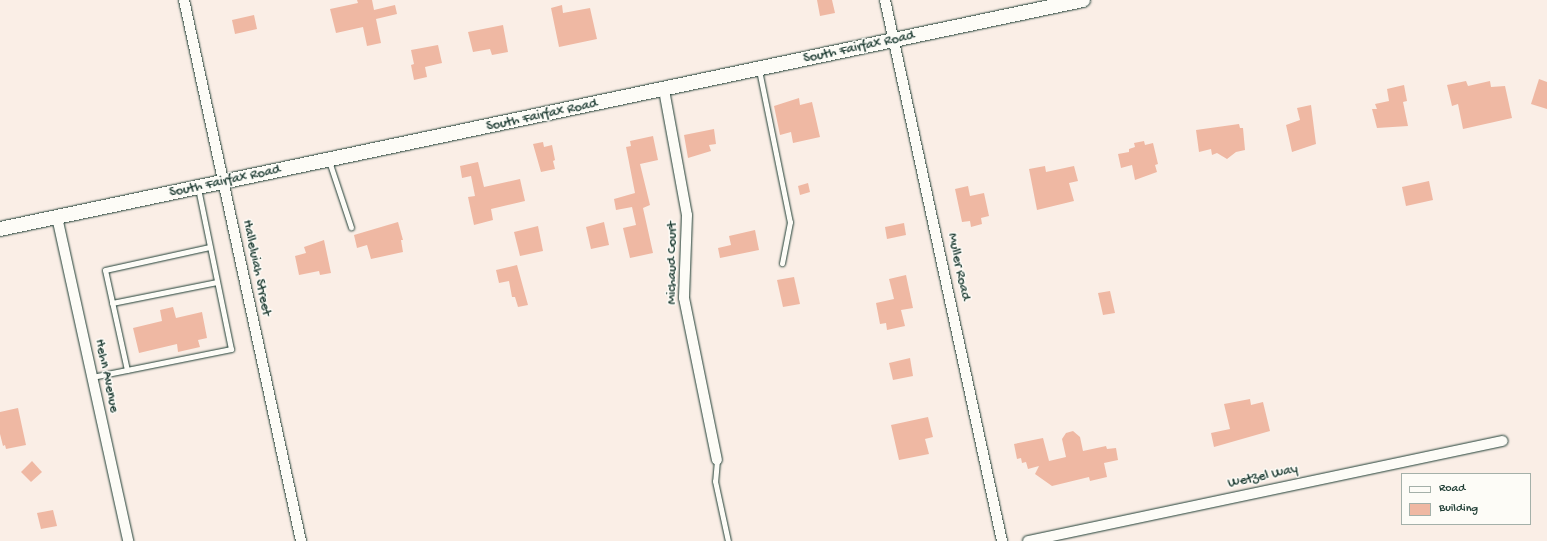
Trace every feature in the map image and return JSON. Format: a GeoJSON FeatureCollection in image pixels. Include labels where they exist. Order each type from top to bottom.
{"type":"FeatureCollection","features":[{"type":"Feature","properties":{"kind":"street","name":"Halleluiah Street"},"geometry":{"type":"LineString","coordinates":[[184,0],[301,541]]}},
{"type":"Feature","properties":{"kind":"street","name":"Muller Road"},"geometry":{"type":"LineString","coordinates":[[885,0],[1002,541]]}},
{"type":"Feature","properties":{"kind":"street","name":"South Fairfax Road"},"geometry":{"type":"LineString","coordinates":[[0,229],[664,90],[1083,0]]}},
{"type":"Feature","properties":{"kind":"street","name":"Michaud Court"},"geometry":{"type":"LineString","coordinates":[[664,90],[688,215],[684,298],[717,460]]}},
{"type":"Feature","properties":{"kind":"street","name":"Hehn Avenue"},"geometry":{"type":"LineString","coordinates":[[57,217],[128,541]]}},
{"type":"Feature","properties":{"kind":"street","name":"Wetzel Way"},"geometry":{"type":"LineString","coordinates":[[1028,541],[1503,441]]}},
{"type":"Feature","properties":{"kind":"lane"},"geometry":{"type":"LineString","coordinates":[[759,69],[790,222],[782,263]]}},
{"type":"Feature","properties":{"kind":"lane"},"geometry":{"type":"LineString","coordinates":[[328,160],[351,227]]}},
{"type":"Feature","properties":{"kind":"lane"},"geometry":{"type":"LineString","coordinates":[[92,378],[231,349],[198,187]]}},
{"type":"Feature","properties":{"kind":"lane"},"geometry":{"type":"LineString","coordinates":[[126,370],[105,270],[210,247]]}},
{"type":"Feature","properties":{"kind":"lane"},"geometry":{"type":"LineString","coordinates":[[112,303],[217,282]]}},
{"type":"Feature","properties":{"kind":"lane"},"geometry":{"type":"LineString","coordinates":[[717,460],[715,480],[728,541]]}},
{"type":"Feature","properties":{"kind":"building"},"geometry":{"type":"Polygon","coordinates":[[[357,0],[372,0],[374,10],[395,5],[397,14],[376,19],[381,43],[367,46],[363,27],[336,33],[330,9],[358,3],[357,0]]]}},
{"type":"Feature","properties":{"kind":"building"},"geometry":{"type":"Polygon","coordinates":[[[817,0],[832,0],[835,13],[820,16],[817,0]]]}},
{"type":"Feature","properties":{"kind":"building"},"geometry":{"type":"Polygon","coordinates":[[[562,5],[563,13],[590,8],[597,39],[559,47],[551,8],[562,5]]]}},
{"type":"Feature","properties":{"kind":"building"},"geometry":{"type":"Polygon","coordinates":[[[254,15],[257,29],[235,34],[232,20],[254,15]]]}},
{"type":"Feature","properties":{"kind":"building"},"geometry":{"type":"Polygon","coordinates":[[[503,25],[508,52],[492,55],[490,49],[473,52],[468,32],[503,25]]]}},
{"type":"Feature","properties":{"kind":"building"},"geometry":{"type":"Polygon","coordinates":[[[438,45],[442,63],[425,67],[427,77],[414,80],[411,65],[414,64],[411,50],[438,45]]]}},
{"type":"Feature","properties":{"kind":"building"},"geometry":{"type":"Polygon","coordinates":[[[1539,79],[1547,82],[1547,109],[1531,104],[1539,79]]]}},
{"type":"Feature","properties":{"kind":"building"},"geometry":{"type":"Polygon","coordinates":[[[1466,81],[1468,86],[1490,81],[1491,87],[1505,86],[1512,118],[1463,129],[1458,104],[1452,106],[1447,85],[1466,81]]]}},
{"type":"Feature","properties":{"kind":"building"},"geometry":{"type":"Polygon","coordinates":[[[1404,85],[1407,101],[1403,102],[1408,126],[1377,128],[1372,109],[1377,109],[1375,104],[1389,101],[1387,89],[1404,85]]]}},
{"type":"Feature","properties":{"kind":"building"},"geometry":{"type":"Polygon","coordinates":[[[799,98],[800,105],[812,102],[820,137],[793,143],[791,132],[780,135],[774,106],[799,98]]]}},
{"type":"Feature","properties":{"kind":"building"},"geometry":{"type":"Polygon","coordinates":[[[1311,105],[1316,144],[1292,152],[1286,125],[1300,120],[1297,108],[1311,105]]]}},
{"type":"Feature","properties":{"kind":"building"},"geometry":{"type":"Polygon","coordinates":[[[1239,124],[1240,128],[1243,128],[1245,150],[1236,152],[1227,159],[1217,153],[1212,155],[1211,149],[1199,152],[1196,130],[1239,124]]]}},
{"type":"Feature","properties":{"kind":"building"},"geometry":{"type":"Polygon","coordinates":[[[714,129],[716,144],[709,145],[711,151],[688,158],[684,135],[714,129]]]}},
{"type":"Feature","properties":{"kind":"building"},"geometry":{"type":"Polygon","coordinates":[[[653,136],[658,160],[640,164],[650,205],[643,208],[653,253],[630,258],[623,228],[636,225],[632,207],[616,210],[614,199],[635,193],[626,147],[631,146],[630,141],[653,136]]]}},
{"type":"Feature","properties":{"kind":"building"},"geometry":{"type":"Polygon","coordinates":[[[1144,141],[1145,145],[1153,143],[1158,164],[1155,165],[1157,172],[1135,180],[1132,165],[1121,168],[1118,154],[1129,152],[1129,149],[1135,147],[1134,143],[1144,141]]]}},
{"type":"Feature","properties":{"kind":"building"},"geometry":{"type":"Polygon","coordinates":[[[543,142],[544,147],[552,145],[555,169],[541,172],[533,144],[543,142]]]}},
{"type":"Feature","properties":{"kind":"building"},"geometry":{"type":"Polygon","coordinates":[[[478,162],[484,187],[520,179],[525,201],[491,209],[493,220],[474,225],[468,197],[475,196],[471,176],[462,178],[460,166],[478,162]]]}},
{"type":"Feature","properties":{"kind":"building"},"geometry":{"type":"Polygon","coordinates":[[[1045,166],[1046,172],[1074,166],[1078,181],[1069,183],[1074,201],[1037,210],[1029,169],[1045,166]]]}},
{"type":"Feature","properties":{"kind":"building"},"geometry":{"type":"Polygon","coordinates":[[[1429,181],[1433,200],[1406,206],[1402,187],[1429,181]]]}},
{"type":"Feature","properties":{"kind":"building"},"geometry":{"type":"Polygon","coordinates":[[[808,183],[810,192],[800,195],[798,186],[808,183]]]}},
{"type":"Feature","properties":{"kind":"building"},"geometry":{"type":"Polygon","coordinates":[[[968,186],[970,196],[984,193],[989,216],[981,218],[982,224],[971,227],[970,221],[962,222],[955,189],[968,186]]]}},
{"type":"Feature","properties":{"kind":"building"},"geometry":{"type":"Polygon","coordinates":[[[398,222],[403,240],[401,240],[403,252],[371,259],[367,245],[357,248],[354,235],[398,222]]]}},
{"type":"Feature","properties":{"kind":"building"},"geometry":{"type":"Polygon","coordinates":[[[604,222],[609,245],[591,249],[586,227],[604,222]]]}},
{"type":"Feature","properties":{"kind":"building"},"geometry":{"type":"Polygon","coordinates":[[[904,223],[906,235],[887,239],[885,227],[904,223]]]}},
{"type":"Feature","properties":{"kind":"building"},"geometry":{"type":"Polygon","coordinates":[[[538,226],[543,251],[520,256],[514,232],[538,226]]]}},
{"type":"Feature","properties":{"kind":"building"},"geometry":{"type":"Polygon","coordinates":[[[755,230],[759,250],[720,258],[718,248],[731,245],[729,236],[755,230]]]}},
{"type":"Feature","properties":{"kind":"building"},"geometry":{"type":"Polygon","coordinates":[[[324,240],[331,273],[320,275],[319,271],[299,275],[295,256],[306,253],[304,247],[324,240]]]}},
{"type":"Feature","properties":{"kind":"building"},"geometry":{"type":"Polygon","coordinates":[[[517,265],[528,305],[518,307],[515,297],[512,297],[509,281],[499,283],[496,270],[517,265]]]}},
{"type":"Feature","properties":{"kind":"building"},"geometry":{"type":"Polygon","coordinates":[[[906,275],[913,308],[901,310],[905,326],[887,330],[886,323],[880,324],[876,303],[894,299],[889,279],[906,275]]]}},
{"type":"Feature","properties":{"kind":"building"},"geometry":{"type":"Polygon","coordinates":[[[794,277],[800,304],[783,307],[777,280],[794,277]]]}},
{"type":"Feature","properties":{"kind":"building"},"geometry":{"type":"Polygon","coordinates":[[[1110,291],[1115,313],[1103,315],[1098,293],[1110,291]]]}},
{"type":"Feature","properties":{"kind":"building"},"geometry":{"type":"Polygon","coordinates":[[[173,307],[176,318],[202,312],[207,338],[198,340],[200,347],[178,352],[177,344],[139,353],[133,328],[162,321],[160,310],[173,307]]]}},
{"type":"Feature","properties":{"kind":"building"},"geometry":{"type":"Polygon","coordinates":[[[910,358],[913,376],[893,380],[889,363],[910,358]]]}},
{"type":"Feature","properties":{"kind":"building"},"geometry":{"type":"Polygon","coordinates":[[[1250,399],[1251,405],[1263,402],[1270,431],[1214,447],[1211,433],[1230,429],[1224,404],[1250,399]]]}},
{"type":"Feature","properties":{"kind":"building"},"geometry":{"type":"Polygon","coordinates":[[[18,408],[26,445],[6,449],[5,445],[3,446],[0,434],[0,412],[18,408]]]}},
{"type":"Feature","properties":{"kind":"building"},"geometry":{"type":"Polygon","coordinates":[[[928,417],[933,437],[925,439],[929,454],[899,460],[891,425],[928,417]]]}},
{"type":"Feature","properties":{"kind":"building"},"geometry":{"type":"Polygon","coordinates":[[[1073,431],[1080,437],[1083,451],[1106,446],[1107,449],[1116,448],[1118,460],[1104,463],[1107,477],[1090,481],[1089,477],[1052,486],[1035,474],[1039,466],[1028,469],[1026,462],[1022,463],[1021,458],[1017,459],[1014,444],[1043,438],[1049,461],[1066,457],[1062,439],[1066,433],[1073,431]]]}},
{"type":"Feature","properties":{"kind":"building"},"geometry":{"type":"Polygon","coordinates":[[[32,461],[42,472],[31,482],[21,472],[32,461]]]}},
{"type":"Feature","properties":{"kind":"building"},"geometry":{"type":"Polygon","coordinates":[[[53,510],[57,526],[41,529],[37,513],[53,510]]]}}]}
